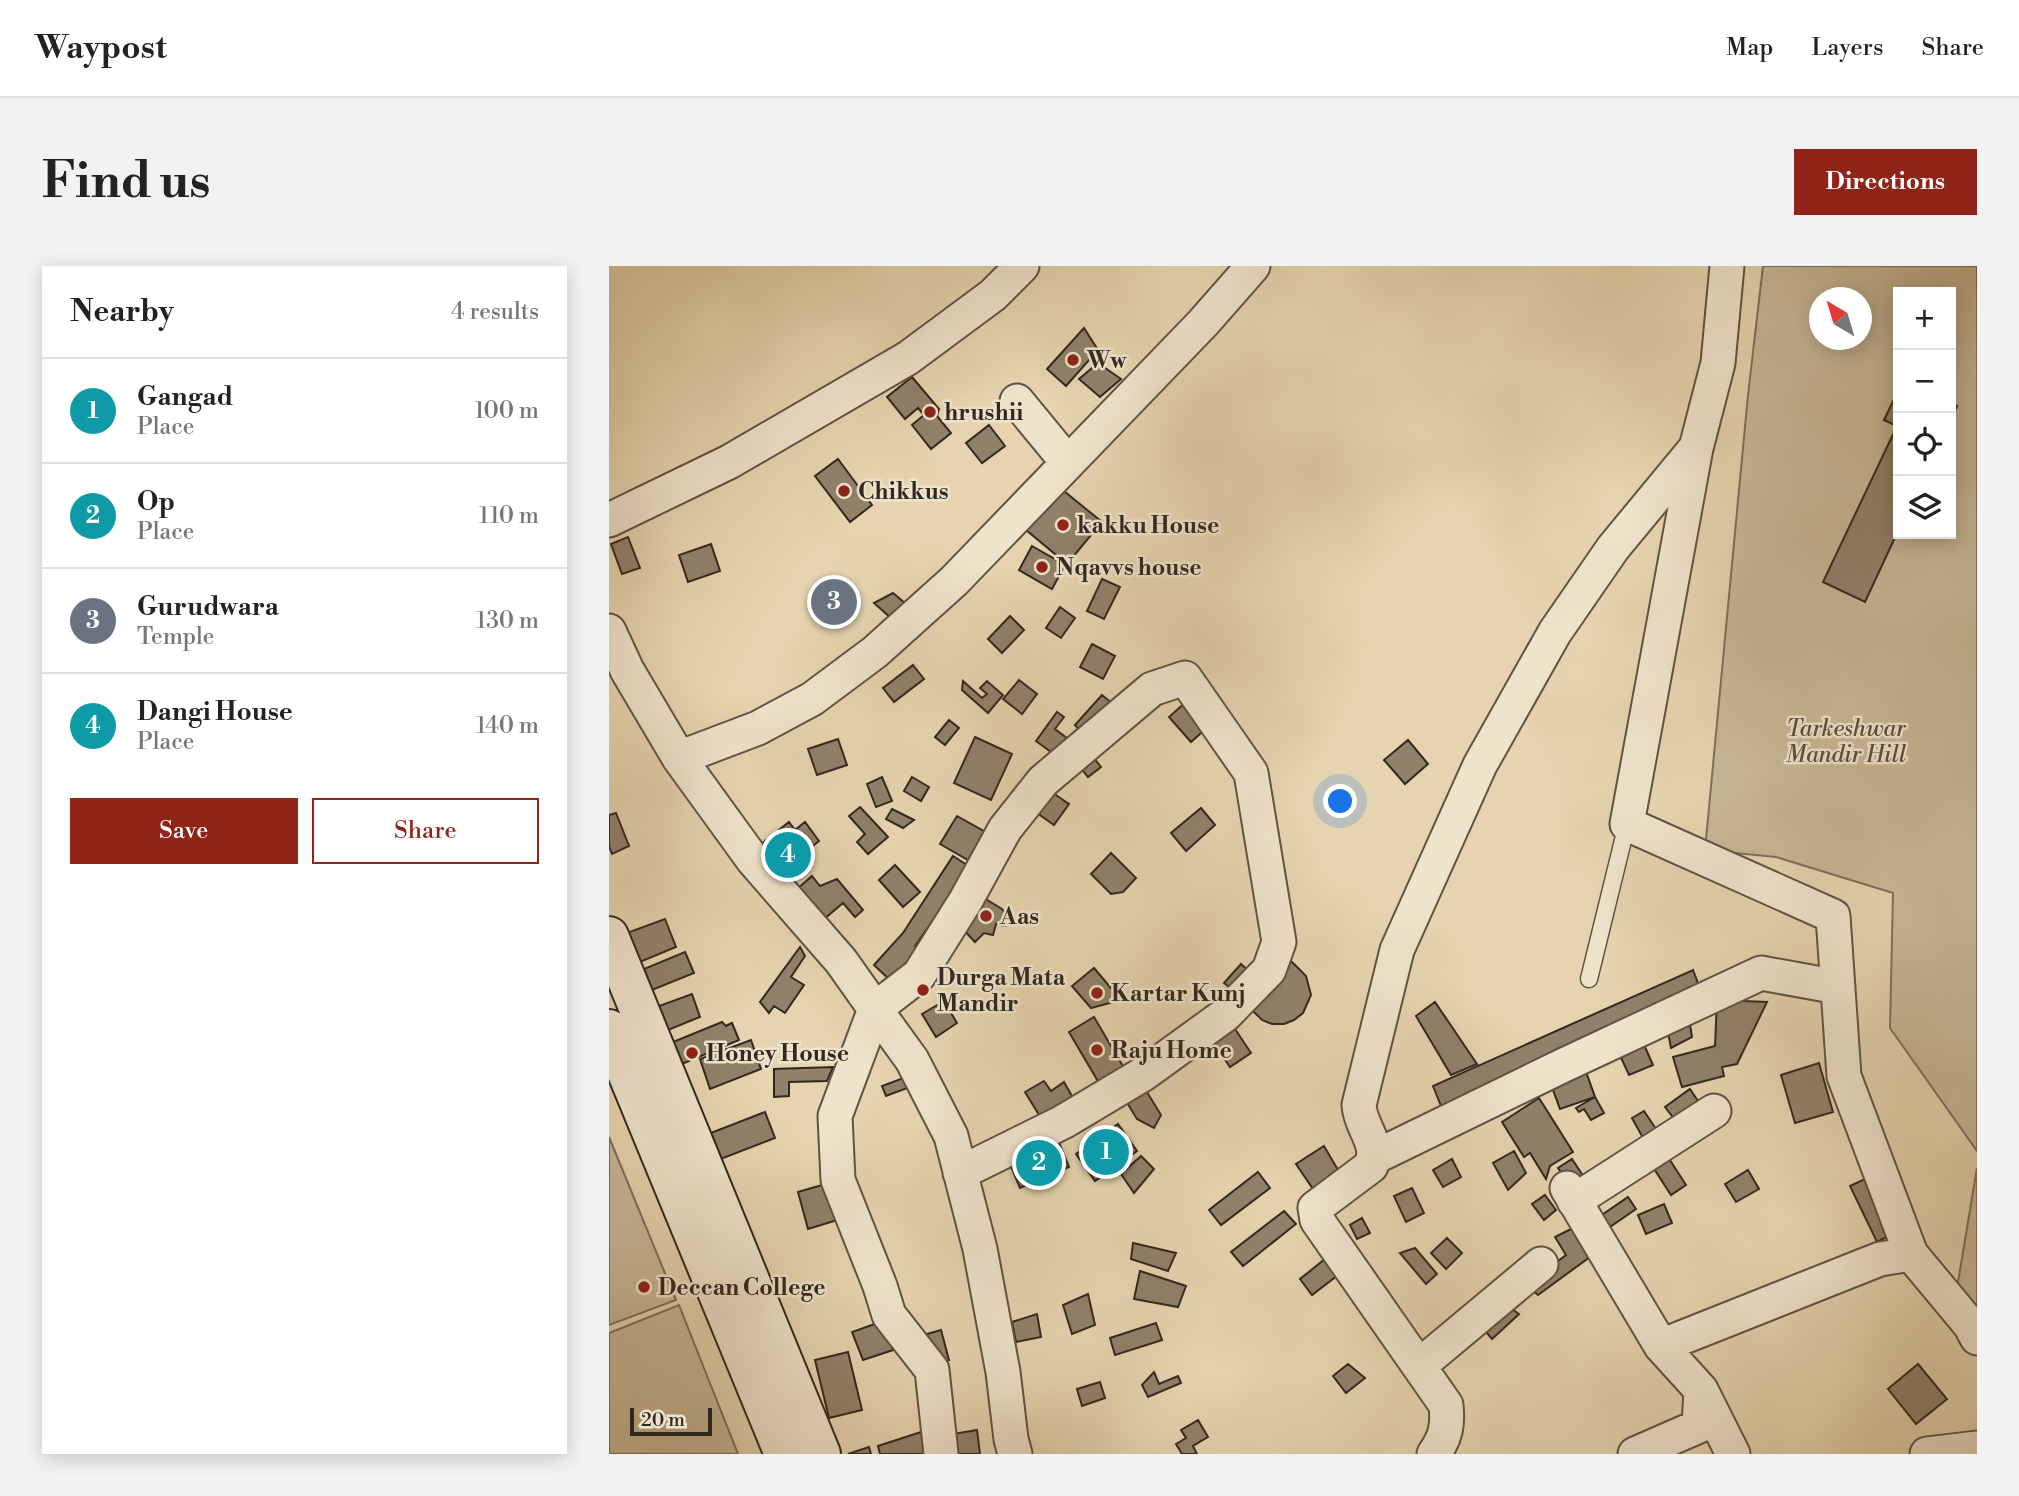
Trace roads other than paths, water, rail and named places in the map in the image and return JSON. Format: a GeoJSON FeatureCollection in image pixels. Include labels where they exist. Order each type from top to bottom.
{"type":"FeatureCollection","features":[{"type":"Feature","properties":{"kind":"street"},"geometry":{"type":"LineString","coordinates":[[609,520],[729,462],[908,358],[993,295],[1022,266]]}},
{"type":"Feature","properties":{"kind":"street"},"geometry":{"type":"LineString","coordinates":[[679,758],[758,728],[812,699],[875,652],[954,581],[1203,323],[1252,266]]}},
{"type":"Feature","properties":{"kind":"street"},"geometry":{"type":"LineString","coordinates":[[1727,266],[1718,363],[1696,448],[1627,824],[1833,916],[1845,1076],[1911,1254],[1970,1325],[1977,1338]]}},
{"type":"Feature","properties":{"kind":"street"},"geometry":{"type":"LineString","coordinates":[[1017,401],[1068,463]]}},
{"type":"Feature","properties":{"kind":"street"},"geometry":{"type":"LineString","coordinates":[[1434,1454],[1442,1443],[1448,1425],[1446,1405],[1317,1220],[1315,1209],[1371,1166],[1375,1157],[1374,1145],[1360,1116],[1359,1105],[1397,950],[1474,778],[1555,632],[1613,548],[1696,448]]}},
{"type":"Feature","properties":{"kind":"street"},"geometry":{"type":"LineString","coordinates":[[609,631],[627,670],[679,758],[753,860],[841,961],[918,1071],[951,1136],[980,1249],[1015,1454]]}},
{"type":"Feature","properties":{"kind":"street"},"geometry":{"type":"LineString","coordinates":[[941,1454],[932,1370],[890,1315],[838,1180],[835,1116],[875,1009],[919,975],[966,900],[1005,830],[1043,781],[1152,689],[1185,678],[1251,773],[1279,942],[1269,970],[1225,1015],[1145,1073],[1063,1122],[960,1173]]}},
{"type":"Feature","properties":{"kind":"street"},"geometry":{"type":"LineString","coordinates":[[609,936],[821,1454]]}},
{"type":"Feature","properties":{"kind":"street"},"geometry":{"type":"LineString","coordinates":[[1375,1157],[1761,973],[1838,987]]}},
{"type":"Feature","properties":{"kind":"street"},"geometry":{"type":"LineString","coordinates":[[609,1029],[784,1454]]}},
{"type":"Feature","properties":{"kind":"street"},"geometry":{"type":"LineString","coordinates":[[1714,1111],[1571,1195],[1661,1346],[1701,1390],[1733,1454]]}},
{"type":"Feature","properties":{"kind":"street"},"geometry":{"type":"LineString","coordinates":[[1661,1346],[1880,1259],[1911,1254]]}},
{"type":"Feature","properties":{"kind":"street"},"geometry":{"type":"LineString","coordinates":[[1419,1366],[1541,1264]]}},
{"type":"Feature","properties":{"kind":"street"},"geometry":{"type":"LineString","coordinates":[[1635,1454],[1699,1426],[1701,1390]]}},
{"type":"Feature","properties":{"kind":"street"},"geometry":{"type":"LineString","coordinates":[[1927,1454],[1977,1448]]}},
{"type":"Feature","properties":{"kind":"lane"},"geometry":{"type":"LineString","coordinates":[[1589,979],[1627,824]]}},
{"type":"Feature","properties":{"kind":"place","name":"Ww"},"geometry":{"type":"Point","coordinates":[1073,360]}},
{"type":"Feature","properties":{"kind":"place","name":"hrushii"},"geometry":{"type":"Point","coordinates":[930,412]}},
{"type":"Feature","properties":{"kind":"place","name":"Chikkus"},"geometry":{"type":"Point","coordinates":[844,491]}},
{"type":"Feature","properties":{"kind":"place","name":"kakku House"},"geometry":{"type":"Point","coordinates":[1063,525]}},
{"type":"Feature","properties":{"kind":"place","name":"Nqavvs house"},"geometry":{"type":"Point","coordinates":[1042,567]}},
{"type":"Feature","properties":{"kind":"place","name":"Gurudwara"},"geometry":{"type":"Point","coordinates":[834,602]}},
{"type":"Feature","properties":{"kind":"place","name":"Dangi House"},"geometry":{"type":"Point","coordinates":[788,855]}},
{"type":"Feature","properties":{"kind":"place","name":"Aas"},"geometry":{"type":"Point","coordinates":[986,916]}},
{"type":"Feature","properties":{"kind":"place","name":"Durga Mata Mandir"},"geometry":{"type":"Point","coordinates":[923,990]}},
{"type":"Feature","properties":{"kind":"place","name":"Kartar Kunj"},"geometry":{"type":"Point","coordinates":[1097,993]}},
{"type":"Feature","properties":{"kind":"place","name":"Raju Home"},"geometry":{"type":"Point","coordinates":[1097,1050]}},
{"type":"Feature","properties":{"kind":"place","name":"Honey House"},"geometry":{"type":"Point","coordinates":[692,1053]}},
{"type":"Feature","properties":{"kind":"place","name":"Gangad"},"geometry":{"type":"Point","coordinates":[1106,1152]}},
{"type":"Feature","properties":{"kind":"place","name":"Op"},"geometry":{"type":"Point","coordinates":[1039,1163]}},
{"type":"Feature","properties":{"kind":"place","name":"Deccan College"},"geometry":{"type":"Point","coordinates":[644,1287]}},
{"type":"Feature","properties":{"kind":"park label","name":"Tarkeshwar Mandir Hill"},"geometry":{"type":"Point","coordinates":[1846,741]}}]}
